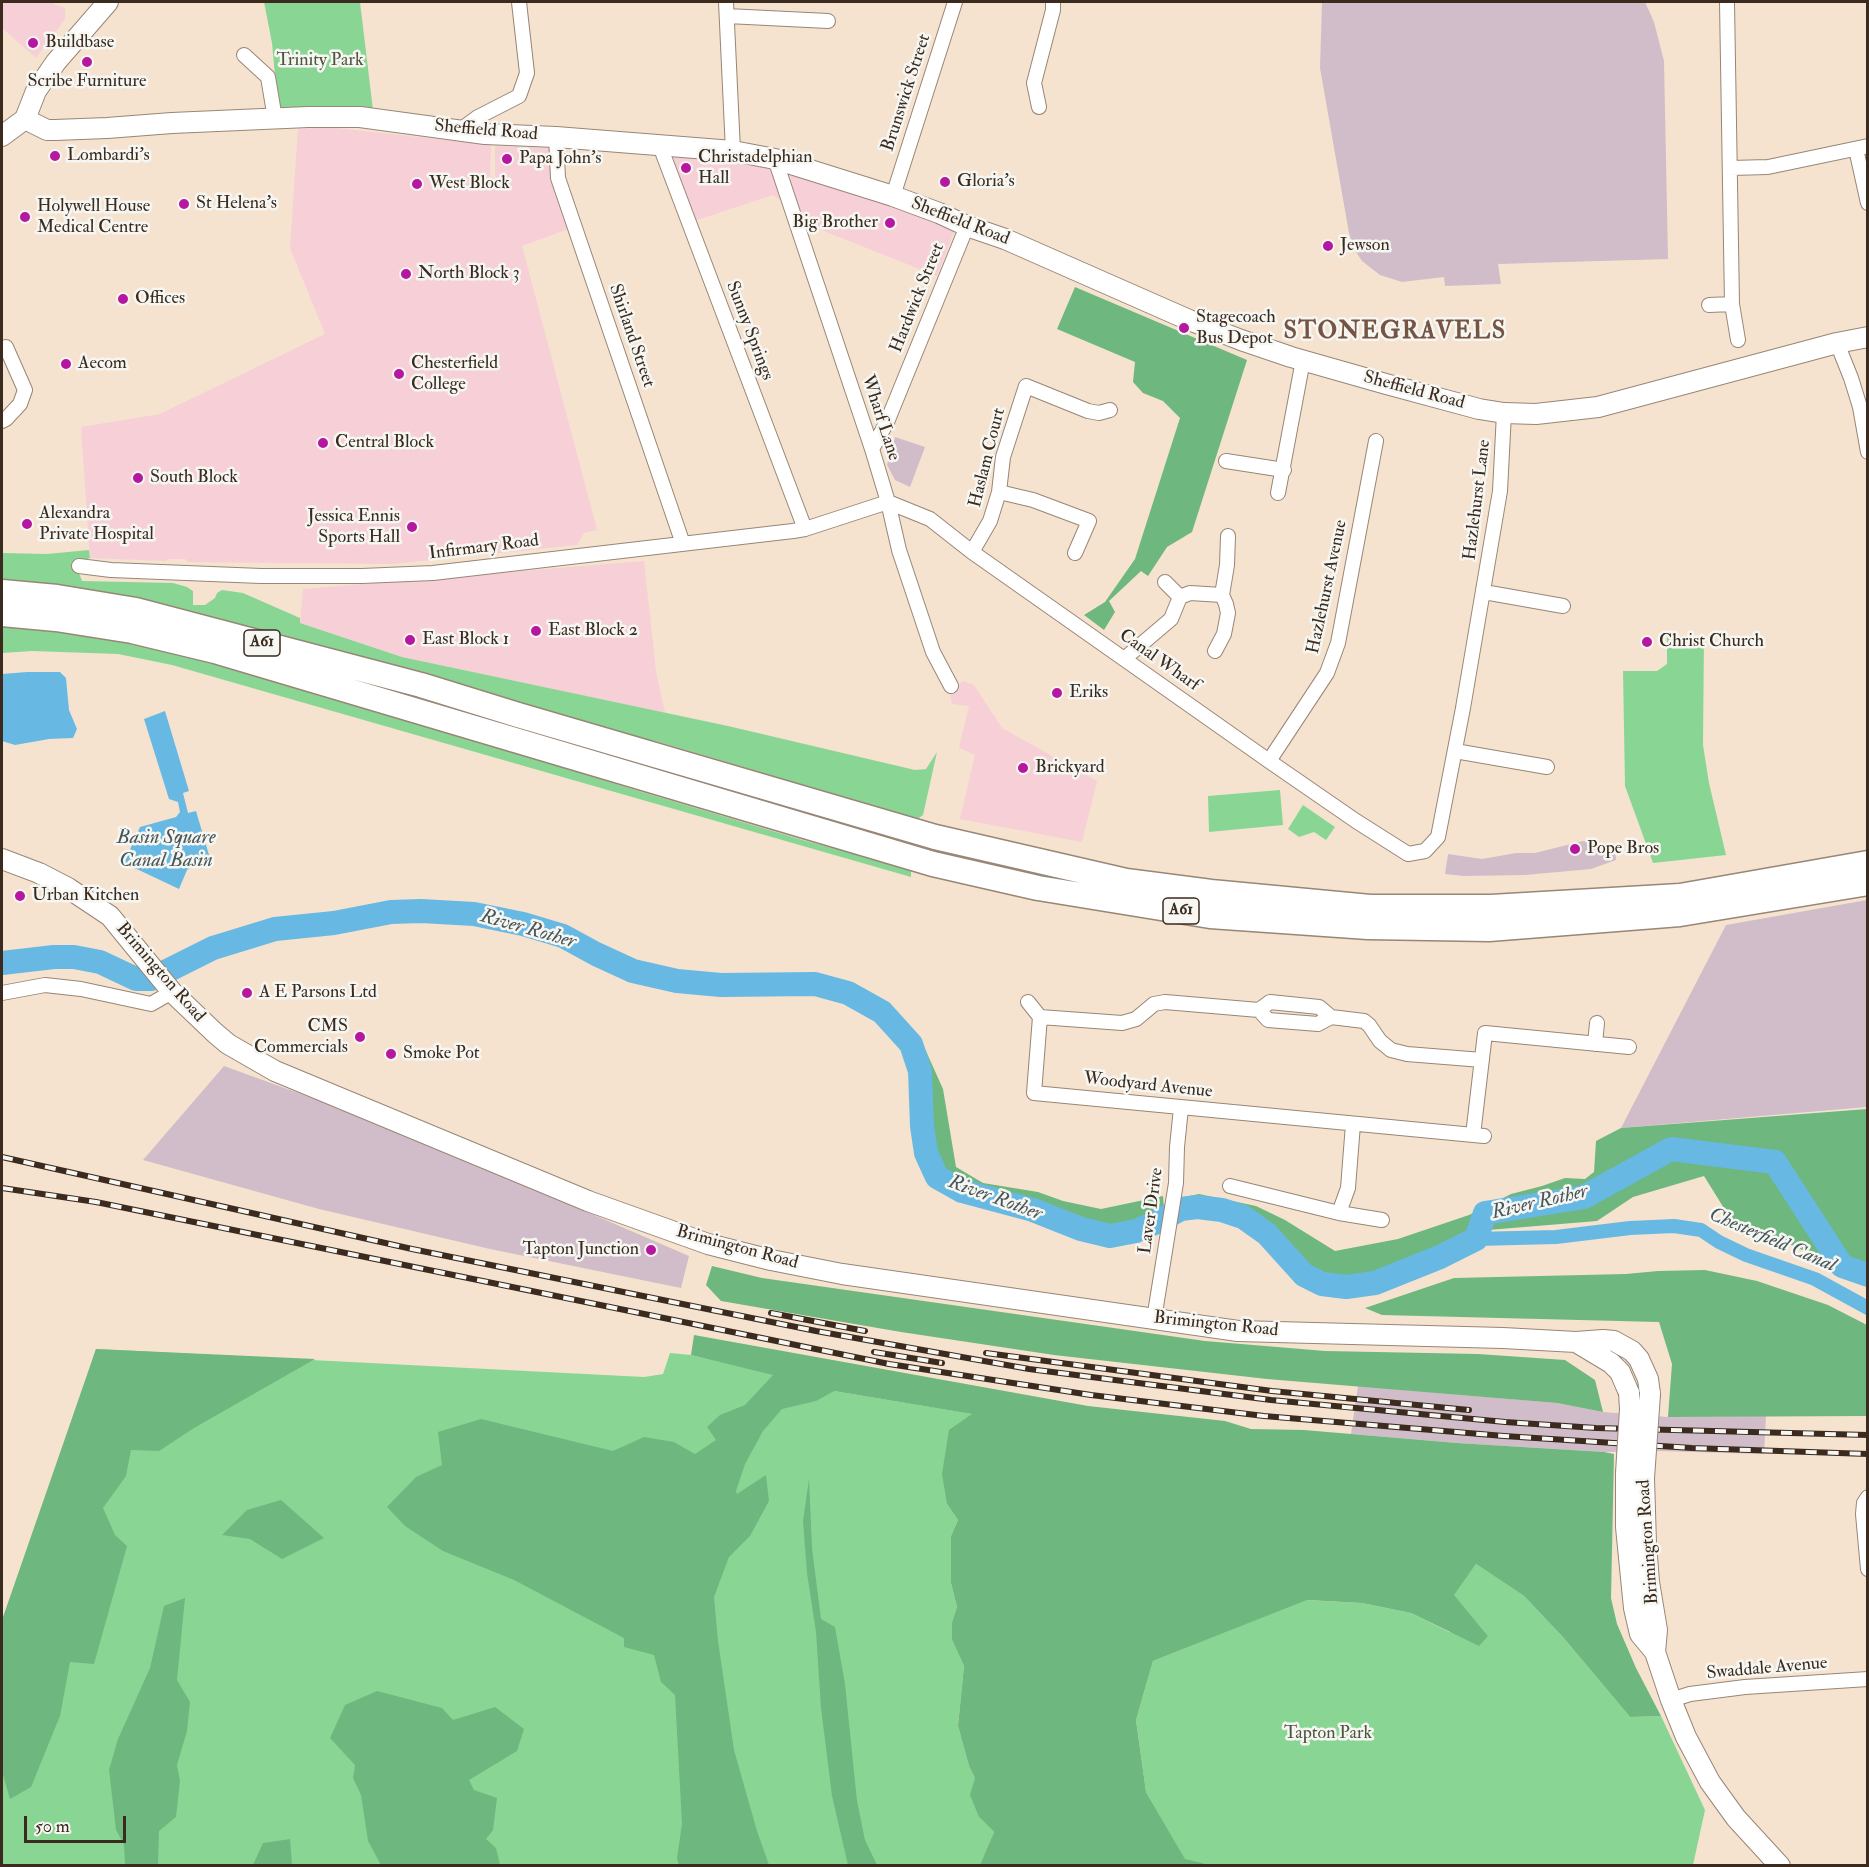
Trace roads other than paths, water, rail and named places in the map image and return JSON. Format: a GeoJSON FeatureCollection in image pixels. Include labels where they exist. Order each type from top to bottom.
{"type":"FeatureCollection","features":[{"type":"Feature","properties":{"kind":"highway","name":"A61"},"geometry":{"type":"LineString","coordinates":[[2,592],[57,597],[136,610],[421,685],[935,837],[1126,881],[1211,892],[1370,907],[1491,907],[1680,896],[1868,863]]}},
{"type":"Feature","properties":{"kind":"highway","name":"A61"},"geometry":{"type":"LineString","coordinates":[[2,615],[56,619],[132,631],[215,651],[933,864],[1038,888],[1210,916],[1368,927],[1489,929],[1680,914],[1868,883]]}},
{"type":"Feature","properties":{"kind":"main road"},"geometry":{"type":"LineString","coordinates":[[2,136],[25,119],[36,91],[56,62],[108,2]]}},
{"type":"Feature","properties":{"kind":"main road","name":"Sheffield Road"},"geometry":{"type":"LineString","coordinates":[[25,119],[47,130],[55,130],[308,117],[360,117],[459,131],[733,151],[775,159],[894,196],[1005,239],[1189,320],[1304,360],[1438,398],[1504,413],[1536,414],[1598,407],[1837,343],[1868,338]]}},
{"type":"Feature","properties":{"kind":"main road","name":"Brimington Road"},"geometry":{"type":"LineString","coordinates":[[2,859],[39,873],[68,888],[110,916],[172,992],[207,1026],[228,1044],[275,1071],[588,1201],[708,1244],[771,1260],[842,1274],[1238,1331],[1576,1342],[1604,1340],[1614,1341],[1632,1351],[1646,1371],[1650,1394],[1626,1527],[1634,1608],[1640,1634],[1655,1652],[1686,1737],[1710,1782],[1736,1818],[1780,1866]]}},
{"type":"Feature","properties":{"kind":"main road","name":"Brimington Road"},"geometry":{"type":"LineString","coordinates":[[1576,1342],[1611,1363],[1620,1372],[1629,1393],[1635,1475]]}},
{"type":"Feature","properties":{"kind":"street"},"geometry":{"type":"LineString","coordinates":[[459,131],[478,117],[519,96],[527,73],[519,2]]}},
{"type":"Feature","properties":{"kind":"street"},"geometry":{"type":"LineString","coordinates":[[726,2],[733,151]]}},
{"type":"Feature","properties":{"kind":"street","name":"Brunswick Street"},"geometry":{"type":"LineString","coordinates":[[894,196],[955,2]]}},
{"type":"Feature","properties":{"kind":"street"},"geometry":{"type":"LineString","coordinates":[[1039,107],[1034,83],[1053,10],[1053,2]]}},
{"type":"Feature","properties":{"kind":"street"},"geometry":{"type":"LineString","coordinates":[[1727,2],[1732,304],[1738,340]]}},
{"type":"Feature","properties":{"kind":"street"},"geometry":{"type":"LineString","coordinates":[[727,16],[828,21]]}},
{"type":"Feature","properties":{"kind":"street"},"geometry":{"type":"LineString","coordinates":[[244,55],[268,77],[275,119]]}},
{"type":"Feature","properties":{"kind":"street","name":"Shirland Street"},"geometry":{"type":"LineString","coordinates":[[556,137],[558,178],[683,544]]}},
{"type":"Feature","properties":{"kind":"street","name":"Sunny Springs"},"geometry":{"type":"LineString","coordinates":[[660,146],[805,529]]}},
{"type":"Feature","properties":{"kind":"street"},"geometry":{"type":"LineString","coordinates":[[1731,168],[1768,167],[1862,148],[1868,202]]}},
{"type":"Feature","properties":{"kind":"street","name":"Wharf Lane"},"geometry":{"type":"LineString","coordinates":[[775,159],[872,449],[899,550],[933,652],[951,686]]}},
{"type":"Feature","properties":{"kind":"street","name":"Hardwick Street"},"geometry":{"type":"LineString","coordinates":[[872,449],[887,422],[967,226]]}},
{"type":"Feature","properties":{"kind":"street"},"geometry":{"type":"LineString","coordinates":[[1709,305],[1732,304]]}},
{"type":"Feature","properties":{"kind":"street"},"geometry":{"type":"LineString","coordinates":[[1837,343],[1860,407],[1868,452]]}},
{"type":"Feature","properties":{"kind":"street"},"geometry":{"type":"LineString","coordinates":[[2,421],[20,404],[25,390],[6,347]]}},
{"type":"Feature","properties":{"kind":"street"},"geometry":{"type":"LineString","coordinates":[[1278,493],[1304,360]]}},
{"type":"Feature","properties":{"kind":"street","name":"Haslam Court"},"geometry":{"type":"LineString","coordinates":[[972,552],[990,521],[999,492],[1003,457],[1026,386],[1088,411],[1100,413],[1110,410]]}},
{"type":"Feature","properties":{"kind":"street","name":"Hazlehurst Lane"},"geometry":{"type":"LineString","coordinates":[[1408,854],[1425,851],[1438,837],[1484,592],[1500,491],[1504,413]]}},
{"type":"Feature","properties":{"kind":"street","name":"Hazlehurst Avenue"},"geometry":{"type":"LineString","coordinates":[[1269,761],[1327,673],[1338,643],[1376,441]]}},
{"type":"Feature","properties":{"kind":"street"},"geometry":{"type":"LineString","coordinates":[[1226,461],[1284,470]]}},
{"type":"Feature","properties":{"kind":"street"},"geometry":{"type":"LineString","coordinates":[[999,492],[1033,500],[1089,521],[1075,553]]}},
{"type":"Feature","properties":{"kind":"street","name":"Infirmary Road"},"geometry":{"type":"LineString","coordinates":[[79,566],[195,574],[362,576],[433,573],[805,529],[888,502]]}},
{"type":"Feature","properties":{"kind":"street","name":"Canal Wharf"},"geometry":{"type":"LineString","coordinates":[[888,502],[930,519],[972,552],[1356,822],[1408,854]]}},
{"type":"Feature","properties":{"kind":"street"},"geometry":{"type":"LineString","coordinates":[[1215,651],[1224,634],[1228,613],[1222,595],[1227,565],[1227,536]]}},
{"type":"Feature","properties":{"kind":"street"},"geometry":{"type":"LineString","coordinates":[[1165,582],[1180,597]]}},
{"type":"Feature","properties":{"kind":"street"},"geometry":{"type":"LineString","coordinates":[[1484,592],[1563,606]]}},
{"type":"Feature","properties":{"kind":"street"},"geometry":{"type":"LineString","coordinates":[[1124,658],[1171,618],[1180,597],[1190,593],[1222,595]]}},
{"type":"Feature","properties":{"kind":"street"},"geometry":{"type":"LineString","coordinates":[[1455,751],[1546,767]]}},
{"type":"Feature","properties":{"kind":"street"},"geometry":{"type":"LineString","coordinates":[[2,993],[45,985],[81,989],[151,1004],[172,992]]}},
{"type":"Feature","properties":{"kind":"street"},"geometry":{"type":"LineString","coordinates":[[1028,1002],[1040,1017],[1122,1023],[1136,1019],[1154,1004],[1165,1002],[1259,1010],[1270,1002],[1319,1007],[1331,1017],[1364,1022],[1391,1050],[1407,1054],[1482,1060]]}},
{"type":"Feature","properties":{"kind":"street","name":"Woodyard Avenue"},"geometry":{"type":"LineString","coordinates":[[1040,1017],[1034,1093],[1478,1136],[1485,1033],[1629,1047]]}},
{"type":"Feature","properties":{"kind":"street"},"geometry":{"type":"LineString","coordinates":[[1595,1044],[1597,1023]]}},
{"type":"Feature","properties":{"kind":"street","name":"Laver Drive"},"geometry":{"type":"LineString","coordinates":[[1154,1319],[1174,1196],[1181,1108]]}},
{"type":"Feature","properties":{"kind":"street"},"geometry":{"type":"LineString","coordinates":[[1340,1213],[1348,1188],[1353,1124]]}},
{"type":"Feature","properties":{"kind":"street"},"geometry":{"type":"LineString","coordinates":[[1230,1186],[1340,1213],[1382,1220]]}},
{"type":"Feature","properties":{"kind":"street"},"geometry":{"type":"LineString","coordinates":[[1868,1497],[1864,1503],[1863,1514],[1868,1569]]}},
{"type":"Feature","properties":{"kind":"street","name":"Swaddale Avenue"},"geometry":{"type":"LineString","coordinates":[[1671,1700],[1690,1694],[1745,1687],[1868,1679]]}},
{"type":"Feature","properties":{"kind":"water"},"geometry":{"type":"Polygon","coordinates":[[[60,672],[66,678],[69,710],[77,729],[73,738],[49,739],[15,745],[2,741],[2,674],[60,672]]]}},
{"type":"Feature","properties":{"kind":"water","name":"Basin Square Canal Basin"},"geometry":{"type":"Polygon","coordinates":[[[165,711],[189,791],[183,793],[188,813],[196,811],[209,855],[187,870],[179,889],[124,863],[140,827],[176,817],[180,812],[178,802],[169,799],[144,719],[165,711]]]}},
{"type":"Feature","properties":{"kind":"waterway","name":"River Rother"},"geometry":{"type":"LineString","coordinates":[[2,963],[74,957],[100,962],[136,979],[151,979],[213,948],[275,929],[334,923],[391,912],[474,914],[523,924],[563,936],[633,971],[677,981],[721,985],[815,984],[848,993],[882,1012],[911,1044],[920,1071],[922,1126],[926,1153],[937,1177],[962,1191],[1033,1210],[1081,1229],[1110,1236],[1136,1231],[1181,1209],[1197,1207],[1222,1210],[1243,1217],[1267,1234],[1304,1275],[1322,1284],[1346,1287],[1375,1283],[1440,1257],[1476,1239],[1485,1213],[1584,1197],[1671,1149],[1775,1162],[1842,1266],[1868,1275]]}},
{"type":"Feature","properties":{"kind":"waterway","name":"Chesterfield Canal"},"geometry":{"type":"LineString","coordinates":[[1476,1239],[1556,1237],[1630,1228],[1674,1226],[1701,1230],[1746,1255],[1815,1279],[1868,1308]]}},
{"type":"Feature","properties":{"kind":"railway"},"geometry":{"type":"LineString","coordinates":[[2,1157],[412,1249],[816,1331],[1029,1369],[1271,1400],[1505,1422],[1596,1428],[1868,1435]]}},
{"type":"Feature","properties":{"kind":"railway"},"geometry":{"type":"LineString","coordinates":[[2,1188],[96,1202],[889,1364],[1091,1395],[1264,1416],[1504,1436],[1692,1448],[1868,1454]]}},
{"type":"Feature","properties":{"kind":"railway"},"geometry":{"type":"LineString","coordinates":[[771,1313],[865,1331]]}},
{"type":"Feature","properties":{"kind":"railway"},"geometry":{"type":"LineString","coordinates":[[874,1352],[942,1363]]}},
{"type":"Feature","properties":{"kind":"railway"},"geometry":{"type":"LineString","coordinates":[[986,1353],[1272,1391],[1469,1410]]}},
{"type":"Feature","properties":{"kind":"place","name":"Buildbase"},"geometry":{"type":"Point","coordinates":[33,43]}},
{"type":"Feature","properties":{"kind":"place","name":"Scribe Furniture"},"geometry":{"type":"Point","coordinates":[87,62]}},
{"type":"Feature","properties":{"kind":"place","name":"Lombardi's"},"geometry":{"type":"Point","coordinates":[55,156]}},
{"type":"Feature","properties":{"kind":"place","name":"Papa John's"},"geometry":{"type":"Point","coordinates":[507,159]}},
{"type":"Feature","properties":{"kind":"place","name":"Christadelphian Hall"},"geometry":{"type":"Point","coordinates":[686,168]}},
{"type":"Feature","properties":{"kind":"place","name":"Gloria's"},"geometry":{"type":"Point","coordinates":[945,182]}},
{"type":"Feature","properties":{"kind":"place","name":"West Block"},"geometry":{"type":"Point","coordinates":[417,184]}},
{"type":"Feature","properties":{"kind":"place","name":"St Helena's"},"geometry":{"type":"Point","coordinates":[184,204]}},
{"type":"Feature","properties":{"kind":"place","name":"Holywell House Medical Centre"},"geometry":{"type":"Point","coordinates":[25,217]}},
{"type":"Feature","properties":{"kind":"place","name":"Big Brother"},"geometry":{"type":"Point","coordinates":[890,223]}},
{"type":"Feature","properties":{"kind":"place","name":"Jewson"},"geometry":{"type":"Point","coordinates":[1328,246]}},
{"type":"Feature","properties":{"kind":"place","name":"North Block 3"},"geometry":{"type":"Point","coordinates":[406,274]}},
{"type":"Feature","properties":{"kind":"place","name":"Offices"},"geometry":{"type":"Point","coordinates":[123,299]}},
{"type":"Feature","properties":{"kind":"place","name":"Stagecoach Bus Depot"},"geometry":{"type":"Point","coordinates":[1184,328]}},
{"type":"Feature","properties":{"kind":"place","name":"Aecom"},"geometry":{"type":"Point","coordinates":[66,364]}},
{"type":"Feature","properties":{"kind":"place","name":"Chesterfield College"},"geometry":{"type":"Point","coordinates":[399,374]}},
{"type":"Feature","properties":{"kind":"place","name":"Central Block"},"geometry":{"type":"Point","coordinates":[323,443]}},
{"type":"Feature","properties":{"kind":"place","name":"South Block"},"geometry":{"type":"Point","coordinates":[138,478]}},
{"type":"Feature","properties":{"kind":"place","name":"Alexandra Private Hospital"},"geometry":{"type":"Point","coordinates":[27,524]}},
{"type":"Feature","properties":{"kind":"place","name":"Jessica Ennis Sports Hall"},"geometry":{"type":"Point","coordinates":[412,527]}},
{"type":"Feature","properties":{"kind":"place","name":"East Block 2"},"geometry":{"type":"Point","coordinates":[536,631]}},
{"type":"Feature","properties":{"kind":"place","name":"East Block 1"},"geometry":{"type":"Point","coordinates":[410,640]}},
{"type":"Feature","properties":{"kind":"place","name":"Christ Church"},"geometry":{"type":"Point","coordinates":[1647,642]}},
{"type":"Feature","properties":{"kind":"place","name":"Eriks"},"geometry":{"type":"Point","coordinates":[1057,693]}},
{"type":"Feature","properties":{"kind":"place","name":"Brickyard"},"geometry":{"type":"Point","coordinates":[1023,768]}},
{"type":"Feature","properties":{"kind":"place","name":"Pope Bros"},"geometry":{"type":"Point","coordinates":[1575,849]}},
{"type":"Feature","properties":{"kind":"place","name":"Urban Kitchen"},"geometry":{"type":"Point","coordinates":[20,896]}},
{"type":"Feature","properties":{"kind":"place","name":"A E Parsons Ltd"},"geometry":{"type":"Point","coordinates":[247,993]}},
{"type":"Feature","properties":{"kind":"place","name":"CMS Commercials"},"geometry":{"type":"Point","coordinates":[360,1037]}},
{"type":"Feature","properties":{"kind":"place","name":"Smoke Pot"},"geometry":{"type":"Point","coordinates":[391,1054]}},
{"type":"Feature","properties":{"kind":"place","name":"Tapton Junction"},"geometry":{"type":"Point","coordinates":[651,1250]}},
{"type":"Feature","properties":{"kind":"district","name":"STONEGRAVELS"},"geometry":{"type":"Point","coordinates":[1395,333]}},
{"type":"Feature","properties":{"kind":"park label","name":"Trinity Park"},"geometry":{"type":"Point","coordinates":[320,61]}},
{"type":"Feature","properties":{"kind":"park label","name":"Tapton Park"},"geometry":{"type":"Point","coordinates":[1328,1734]}}]}
